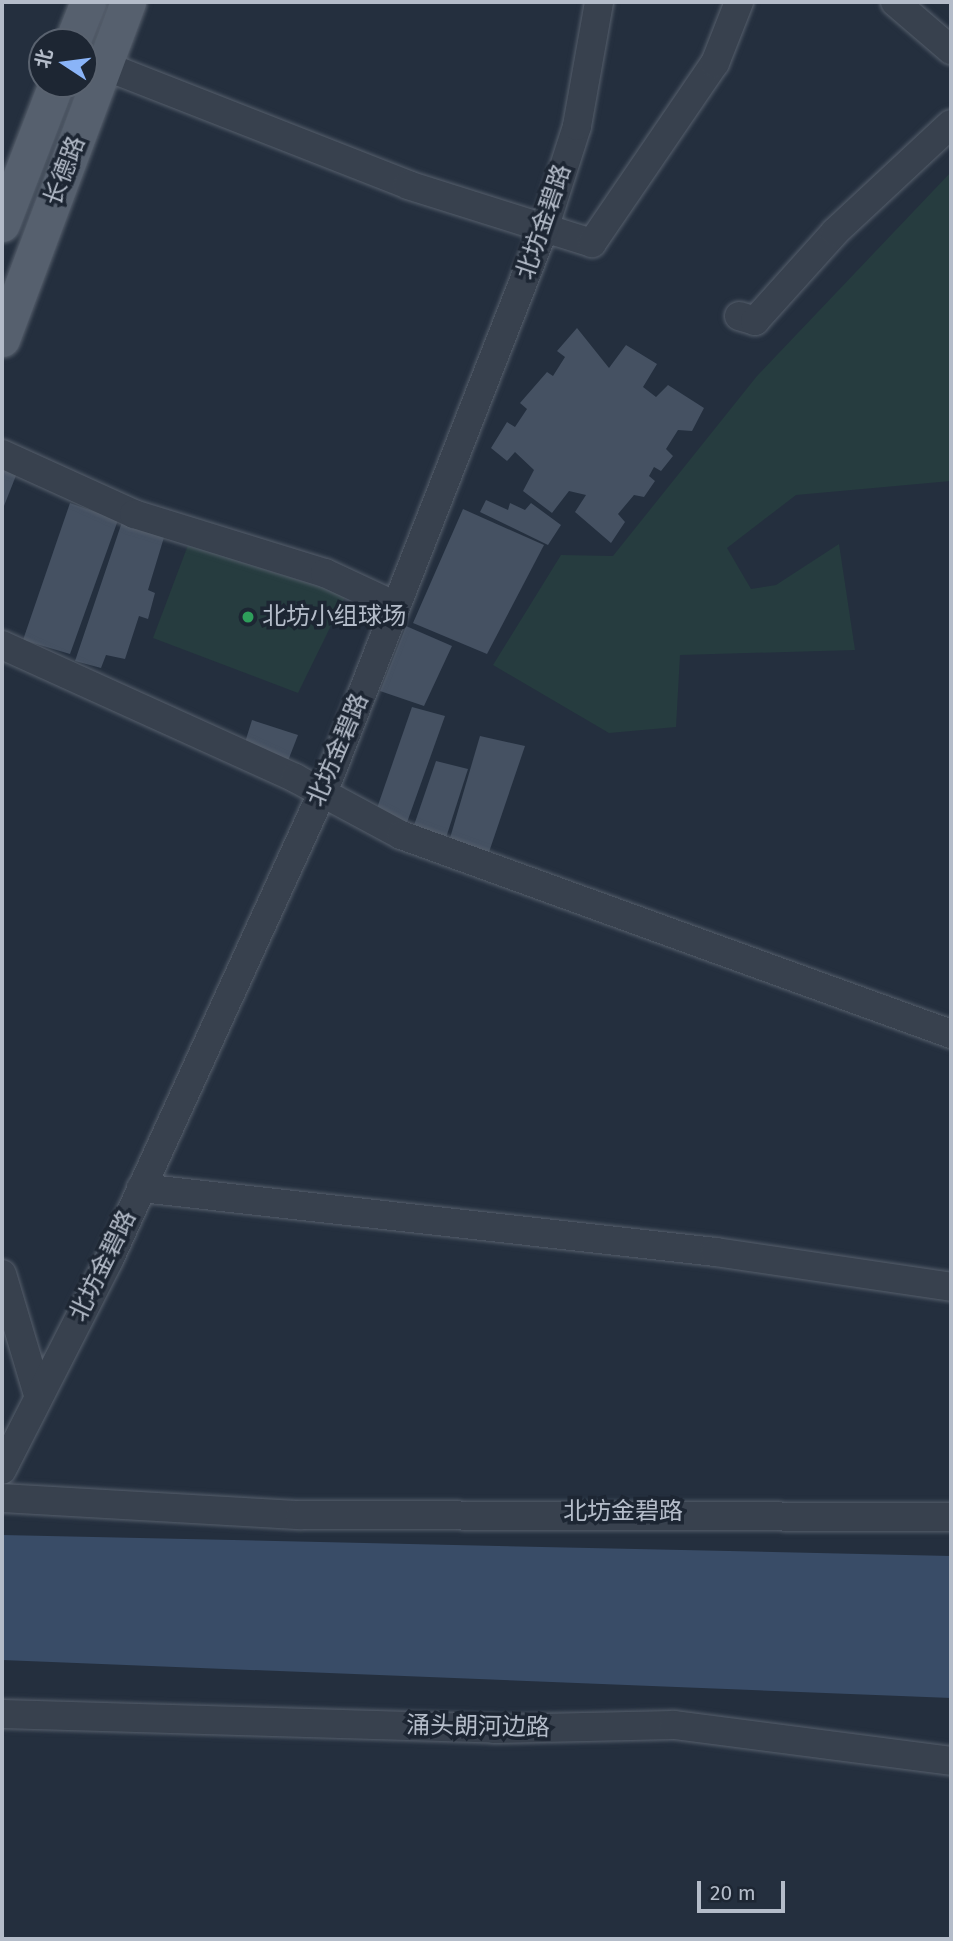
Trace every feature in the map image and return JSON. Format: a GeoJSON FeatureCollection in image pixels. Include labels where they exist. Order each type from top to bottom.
{"type":"FeatureCollection","features":[{"type":"Feature","properties":{"kind":"main road"},"geometry":{"type":"LineString","coordinates":[[78,28],[88,2]]}},
{"type":"Feature","properties":{"kind":"main road","name":"长德路"},"geometry":{"type":"LineString","coordinates":[[2,339],[128,2]]}},
{"type":"Feature","properties":{"kind":"main road","name":"长德路"},"geometry":{"type":"LineString","coordinates":[[2,224],[51,98]]}},
{"type":"Feature","properties":{"kind":"street","name":"北坊金碧路"},"geometry":{"type":"LineString","coordinates":[[2,1470],[141,1188],[321,794],[544,229],[577,126],[599,2]]}},
{"type":"Feature","properties":{"kind":"street"},"geometry":{"type":"LineString","coordinates":[[104,66],[408,185],[592,243],[715,63],[739,2]]}},
{"type":"Feature","properties":{"kind":"street"},"geometry":{"type":"LineString","coordinates":[[895,2],[951,51]]}},
{"type":"Feature","properties":{"kind":"street"},"geometry":{"type":"LineString","coordinates":[[739,316],[755,321],[835,232],[951,124]]}},
{"type":"Feature","properties":{"kind":"street"},"geometry":{"type":"LineString","coordinates":[[2,454],[134,514],[324,573],[396,606]]}},
{"type":"Feature","properties":{"kind":"street"},"geometry":{"type":"LineString","coordinates":[[2,645],[321,794],[401,835],[951,1034]]}},
{"type":"Feature","properties":{"kind":"street"},"geometry":{"type":"LineString","coordinates":[[141,1188],[715,1252],[951,1287]]}},
{"type":"Feature","properties":{"kind":"street"},"geometry":{"type":"LineString","coordinates":[[2,1274],[38,1395]]}},
{"type":"Feature","properties":{"kind":"street","name":"北坊金碧路"},"geometry":{"type":"LineString","coordinates":[[2,1498],[300,1515],[951,1517]]}},
{"type":"Feature","properties":{"kind":"street","name":"涌头朗河边路"},"geometry":{"type":"LineString","coordinates":[[2,1714],[495,1729],[674,1725],[951,1761]]}},
{"type":"Feature","properties":{"kind":"green space"},"geometry":{"type":"Polygon","coordinates":[[[951,172],[951,481],[796,495],[727,548],[751,589],[776,585],[839,544],[855,650],[680,655],[676,727],[609,733],[493,665],[561,555],[613,556],[757,376],[951,172]]]}},
{"type":"Feature","properties":{"kind":"green space","name":"北坊小组球场"},"geometry":{"type":"Polygon","coordinates":[[[188,545],[346,595],[298,693],[153,638],[188,545]]]}},
{"type":"Feature","properties":{"kind":"water"},"geometry":{"type":"Polygon","coordinates":[[[2,1535],[951,1556],[951,1698],[2,1660],[2,1535]]]}},
{"type":"Feature","properties":{"kind":"building"},"geometry":{"type":"Polygon","coordinates":[[[577,328],[609,368],[626,345],[657,364],[643,387],[656,397],[668,385],[704,408],[692,431],[678,430],[666,449],[673,456],[661,471],[654,467],[649,476],[655,481],[644,497],[634,495],[618,514],[625,522],[611,543],[575,512],[586,495],[569,491],[552,513],[523,491],[534,470],[515,452],[507,461],[491,448],[507,422],[515,427],[527,409],[520,403],[547,372],[553,376],[565,357],[557,351],[577,328]]]}},
{"type":"Feature","properties":{"kind":"building"},"geometry":{"type":"Polygon","coordinates":[[[2,467],[17,473],[2,511],[2,467]]]}},
{"type":"Feature","properties":{"kind":"building"},"geometry":{"type":"Polygon","coordinates":[[[486,500],[508,510],[510,503],[525,510],[531,503],[561,525],[548,545],[480,512],[486,500]]]}},
{"type":"Feature","properties":{"kind":"building"},"geometry":{"type":"Polygon","coordinates":[[[70,503],[118,520],[70,654],[23,640],[70,503]]]}},
{"type":"Feature","properties":{"kind":"building"},"geometry":{"type":"Polygon","coordinates":[[[463,509],[544,545],[487,654],[413,623],[463,509]]]}},
{"type":"Feature","properties":{"kind":"building"},"geometry":{"type":"Polygon","coordinates":[[[122,522],[165,534],[148,590],[155,593],[148,619],[139,616],[125,659],[106,655],[101,668],[75,661],[122,522]]]}},
{"type":"Feature","properties":{"kind":"building"},"geometry":{"type":"Polygon","coordinates":[[[406,626],[452,646],[424,706],[380,691],[406,626]]]}},
{"type":"Feature","properties":{"kind":"building"},"geometry":{"type":"Polygon","coordinates":[[[412,707],[445,716],[405,828],[375,814],[412,707]]]}},
{"type":"Feature","properties":{"kind":"building"},"geometry":{"type":"Polygon","coordinates":[[[252,720],[298,735],[286,766],[242,752],[252,720]]]}},
{"type":"Feature","properties":{"kind":"building"},"geometry":{"type":"Polygon","coordinates":[[[480,736],[525,746],[487,858],[448,845],[480,736]]]}},
{"type":"Feature","properties":{"kind":"building"},"geometry":{"type":"Polygon","coordinates":[[[436,761],[468,769],[444,844],[411,834],[436,761]]]}},
{"type":"Feature","properties":{"kind":"place","name":"北坊小组球场"},"geometry":{"type":"Point","coordinates":[248,617]}}]}
